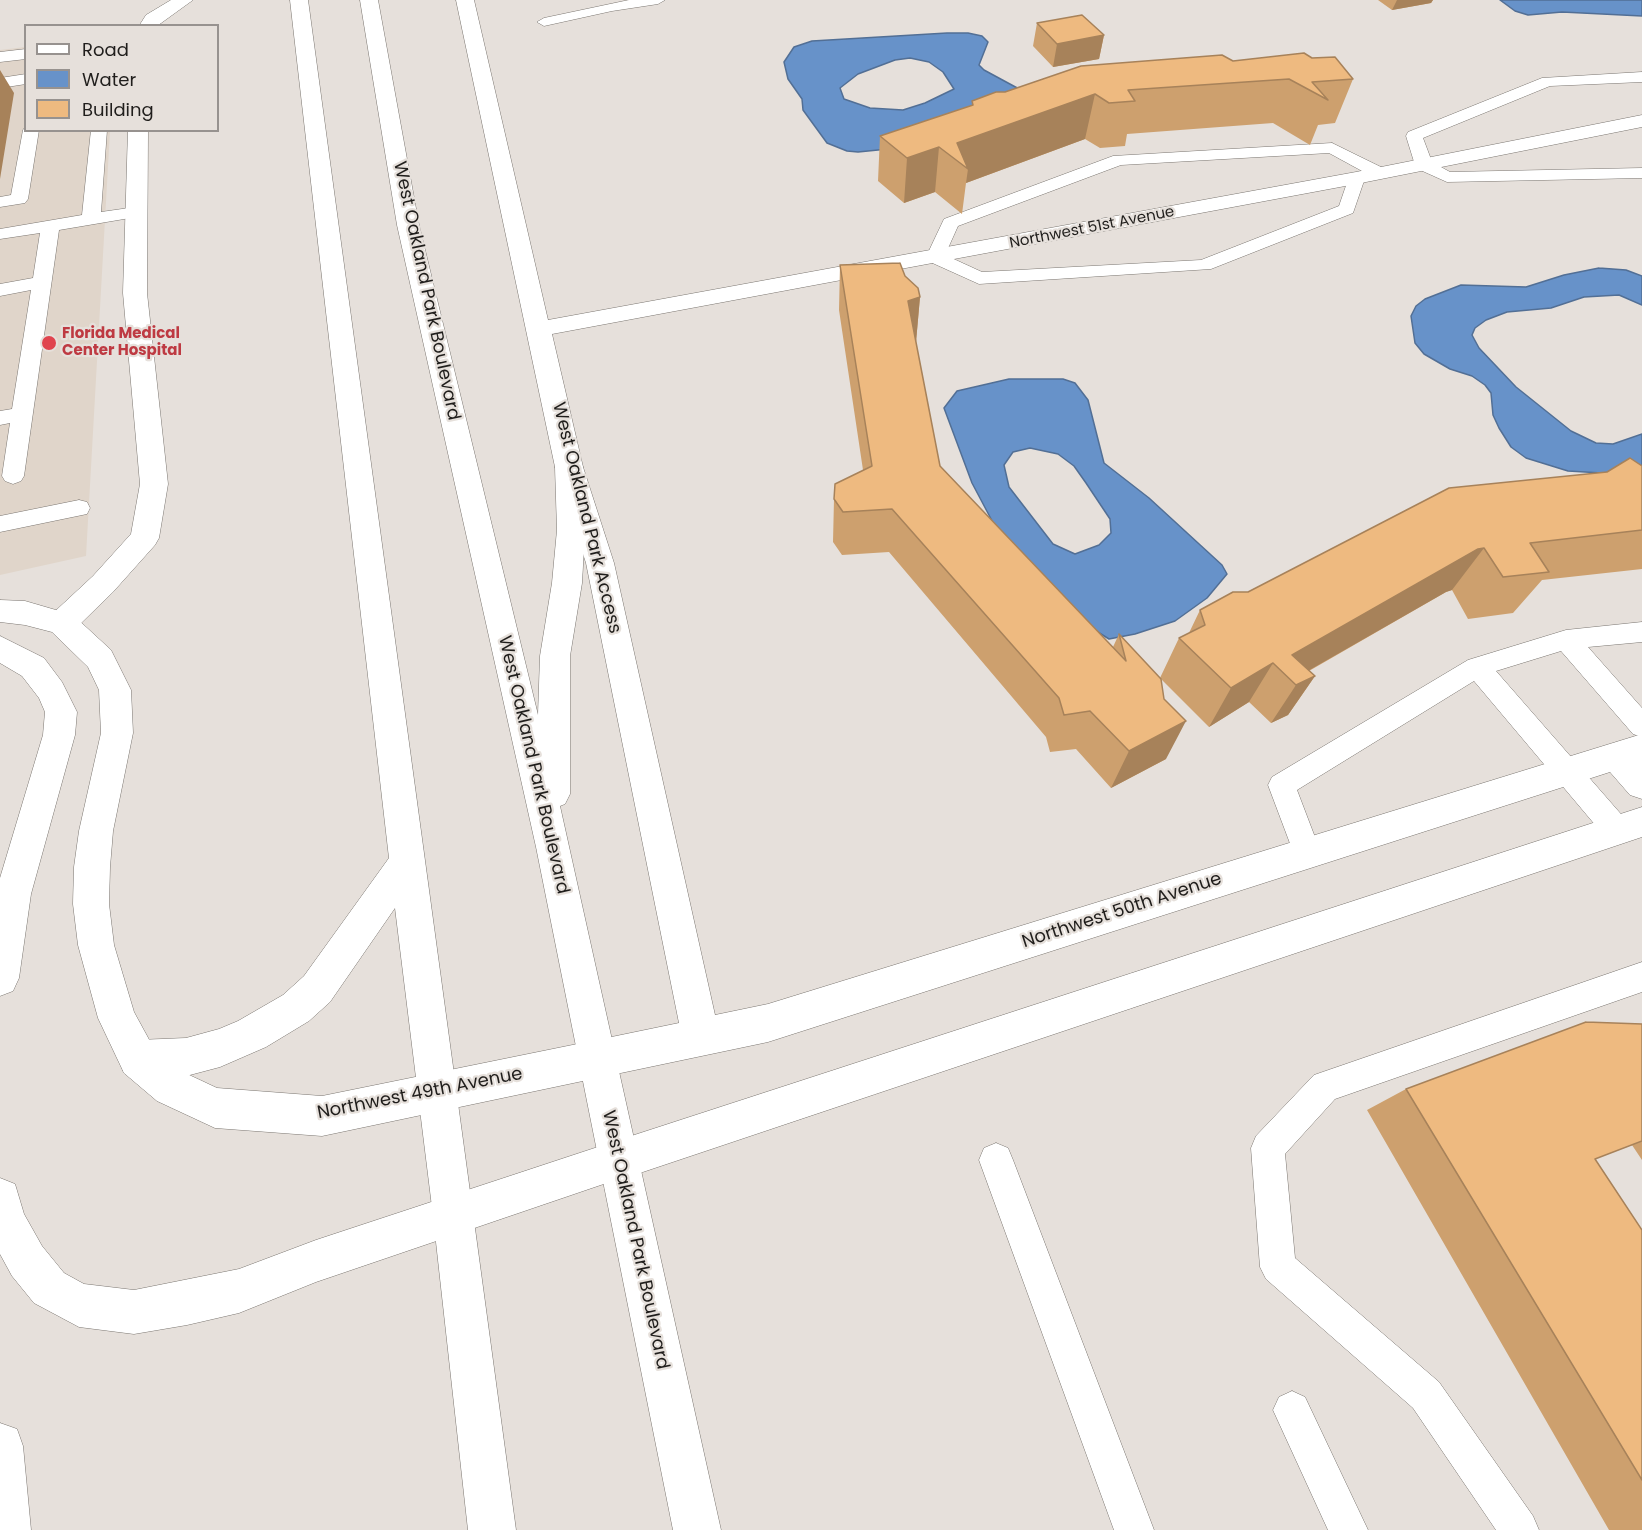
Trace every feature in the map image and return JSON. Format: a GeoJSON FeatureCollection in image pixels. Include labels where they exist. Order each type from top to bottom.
{"type":"FeatureCollection","features":[{"type":"Feature","properties":{"kind":"street"},"geometry":{"type":"LineString","coordinates":[[149,24],[152,19],[184,0]]}},
{"type":"Feature","properties":{"kind":"street","name":"West Oakland Park Boulevard"},"geometry":{"type":"LineString","coordinates":[[369,0],[408,225],[553,847],[697,1530]]}},
{"type":"Feature","properties":{"kind":"street","name":"West Oakland Park Access"},"geometry":{"type":"LineString","coordinates":[[465,0],[569,467],[600,563],[701,1037]]}},
{"type":"Feature","properties":{"kind":"street"},"geometry":{"type":"LineString","coordinates":[[299,1],[492,1530]]}},
{"type":"Feature","properties":{"kind":"street","name":"Northwest 51st Avenue"},"geometry":{"type":"LineString","coordinates":[[540,329],[1356,178],[1642,121]]}},
{"type":"Feature","properties":{"kind":"street"},"geometry":{"type":"LineString","coordinates":[[62,623],[103,584],[145,538],[154,484],[135,293],[138,132]]}},
{"type":"Feature","properties":{"kind":"street"},"geometry":{"type":"LineString","coordinates":[[553,847],[555,656],[567,584],[571,530],[569,467]]}},
{"type":"Feature","properties":{"kind":"street","name":"Northwest 49th Avenue"},"geometry":{"type":"LineString","coordinates":[[0,611],[25,613],[62,623],[100,659],[115,690],[117,734],[96,831],[92,867],[92,904],[96,945],[117,1018],[138,1059],[171,1087],[215,1108],[322,1116],[597,1059]]}},
{"type":"Feature","properties":{"kind":"street"},"geometry":{"type":"LineString","coordinates":[[0,648],[33,667],[51,691],[61,712],[59,735],[13,894],[0,978]]}},
{"type":"Feature","properties":{"kind":"street"},"geometry":{"type":"LineString","coordinates":[[1629,752],[1642,785]]}},
{"type":"Feature","properties":{"kind":"street","name":"Northwest 50th Avenue"},"geometry":{"type":"LineString","coordinates":[[597,1059],[768,1023],[1629,752]]}},
{"type":"Feature","properties":{"kind":"street"},"geometry":{"type":"LineString","coordinates":[[0,1199],[5,1221],[27,1261],[49,1288],[79,1305],[134,1312],[187,1303],[238,1291],[316,1261],[1629,826]]}},
{"type":"Feature","properties":{"kind":"street"},"geometry":{"type":"LineString","coordinates":[[138,1059],[186,1057],[220,1048],[252,1034],[296,1008],[317,989],[408,860]]}},
{"type":"Feature","properties":{"kind":"street"},"geometry":{"type":"LineString","coordinates":[[0,1446],[7,1530]]}},
{"type":"Feature","properties":{"kind":"lane"},"geometry":{"type":"LineString","coordinates":[[544,22],[612,7],[658,0]]}},
{"type":"Feature","properties":{"kind":"lane"},"geometry":{"type":"LineString","coordinates":[[0,57],[24,54]]}},
{"type":"Feature","properties":{"kind":"lane"},"geometry":{"type":"LineString","coordinates":[[1642,77],[1548,81],[1414,136],[1424,165],[1447,177],[1642,173]]}},
{"type":"Feature","properties":{"kind":"lane"},"geometry":{"type":"LineString","coordinates":[[0,83],[24,80]]}},
{"type":"Feature","properties":{"kind":"lane"},"geometry":{"type":"LineString","coordinates":[[0,202],[19,199],[31,132]]}},
{"type":"Feature","properties":{"kind":"lane"},"geometry":{"type":"LineString","coordinates":[[90,219],[99,132]]}},
{"type":"Feature","properties":{"kind":"lane"},"geometry":{"type":"LineString","coordinates":[[1356,178],[1347,209],[1204,265],[979,278],[935,257],[950,223],[1119,160],[1332,147],[1379,173]]}},
{"type":"Feature","properties":{"kind":"lane"},"geometry":{"type":"LineString","coordinates":[[0,234],[136,212]]}},
{"type":"Feature","properties":{"kind":"lane"},"geometry":{"type":"LineString","coordinates":[[14,476],[50,226]]}},
{"type":"Feature","properties":{"kind":"lane"},"geometry":{"type":"LineString","coordinates":[[0,290],[42,282]]}},
{"type":"Feature","properties":{"kind":"lane"},"geometry":{"type":"LineString","coordinates":[[0,418],[22,414]]}},
{"type":"Feature","properties":{"kind":"lane"},"geometry":{"type":"LineString","coordinates":[[0,524],[79,508]]}},
{"type":"Feature","properties":{"kind":"lane"},"geometry":{"type":"LineString","coordinates":[[1307,853],[1282,785],[1477,667],[1566,640],[1642,632]]}},
{"type":"Feature","properties":{"kind":"lane"},"geometry":{"type":"LineString","coordinates":[[1566,640],[1642,726]]}},
{"type":"Feature","properties":{"kind":"lane"},"geometry":{"type":"LineString","coordinates":[[1477,667],[1565,772],[1629,826]]}},
{"type":"Feature","properties":{"kind":"lane"},"geometry":{"type":"LineString","coordinates":[[1519,1530],[1426,1395],[1278,1268],[1268,1148],[1325,1086],[1642,977]]}},
{"type":"Feature","properties":{"kind":"lane"},"geometry":{"type":"LineString","coordinates":[[996,1160],[1134,1530]]}},
{"type":"Feature","properties":{"kind":"lane"},"geometry":{"type":"LineString","coordinates":[[1292,1410],[1348,1530]]}},
{"type":"Feature","properties":{"kind":"shaded area","name":"Florida Medical Center Hospital"},"geometry":{"type":"Polygon","coordinates":[[[24,47],[24,132],[110,132],[86,556],[0,575],[0,50],[24,47]]]}},
{"type":"Feature","properties":{"kind":"water"},"geometry":{"type":"Polygon","coordinates":[[[1500,0],[1642,0],[1642,16],[1562,12],[1528,15],[1515,11],[1500,0]]]}},
{"type":"Feature","properties":{"kind":"water"},"geometry":{"type":"Polygon","coordinates":[[[947,33],[982,36],[988,42],[979,65],[1021,90],[898,148],[847,151],[827,143],[803,110],[802,99],[788,79],[784,62],[794,47],[812,41],[947,33]],[[910,58],[895,60],[858,74],[840,88],[844,99],[870,108],[903,110],[925,103],[954,89],[943,72],[929,62],[910,58]]]}},
{"type":"Feature","properties":{"kind":"water"},"geometry":{"type":"Polygon","coordinates":[[[1599,268],[1626,270],[1642,276],[1642,305],[1619,295],[1584,297],[1551,308],[1507,312],[1486,320],[1475,328],[1472,335],[1479,348],[1516,387],[1571,431],[1596,443],[1613,444],[1642,434],[1642,468],[1602,473],[1568,471],[1526,458],[1511,447],[1493,415],[1491,393],[1485,385],[1472,376],[1450,369],[1424,354],[1415,343],[1411,316],[1416,306],[1425,299],[1461,285],[1526,287],[1564,275],[1599,268]]]}},
{"type":"Feature","properties":{"kind":"water"},"geometry":{"type":"Polygon","coordinates":[[[1009,379],[1063,379],[1075,383],[1088,400],[1104,463],[1149,498],[1222,565],[1227,574],[1207,598],[1175,621],[1135,634],[1109,639],[1066,612],[999,534],[972,483],[944,408],[957,391],[1009,379]],[[1030,448],[1013,452],[1004,465],[1009,487],[1053,544],[1075,554],[1099,545],[1111,533],[1110,519],[1074,466],[1058,454],[1030,448]]]}},
{"type":"Feature","properties":{"kind":"building"},"geometry":{"type":"Polygon","coordinates":[[[1082,15],[1104,35],[1057,44],[1037,23],[1082,15]]]}},
{"type":"Feature","properties":{"kind":"building"},"geometry":{"type":"Polygon","coordinates":[[[1304,53],[1312,58],[1335,57],[1353,79],[1312,82],[1328,100],[1289,79],[1128,90],[1135,101],[1109,103],[1095,94],[957,143],[968,169],[939,147],[907,158],[880,136],[973,105],[972,101],[996,92],[1005,92],[1081,66],[1222,55],[1233,61],[1304,53]]]}},
{"type":"Feature","properties":{"kind":"building"},"geometry":{"type":"Polygon","coordinates":[[[900,263],[905,276],[918,288],[920,297],[908,301],[940,466],[1126,661],[1119,634],[1161,679],[1164,699],[1186,721],[1129,751],[1090,711],[1064,715],[1059,698],[892,509],[843,512],[834,499],[835,484],[872,466],[840,265],[900,263]]]}},
{"type":"Feature","properties":{"kind":"building"},"geometry":{"type":"Polygon","coordinates":[[[1630,458],[1642,466],[1642,530],[1530,543],[1549,572],[1503,577],[1484,548],[1478,549],[1292,655],[1315,676],[1296,685],[1273,663],[1231,688],[1179,638],[1205,625],[1200,610],[1233,592],[1248,592],[1449,488],[1607,472],[1630,458]]]}},
{"type":"Feature","properties":{"kind":"building"},"geometry":{"type":"Polygon","coordinates":[[[1586,1022],[1642,1024],[1642,1141],[1595,1159],[1642,1230],[1642,1480],[1406,1089],[1586,1022]]]}},
{"type":"Feature","properties":{"kind":"place","name":"Florida Medical Center Hospital"},"geometry":{"type":"Point","coordinates":[49,343]}}]}
